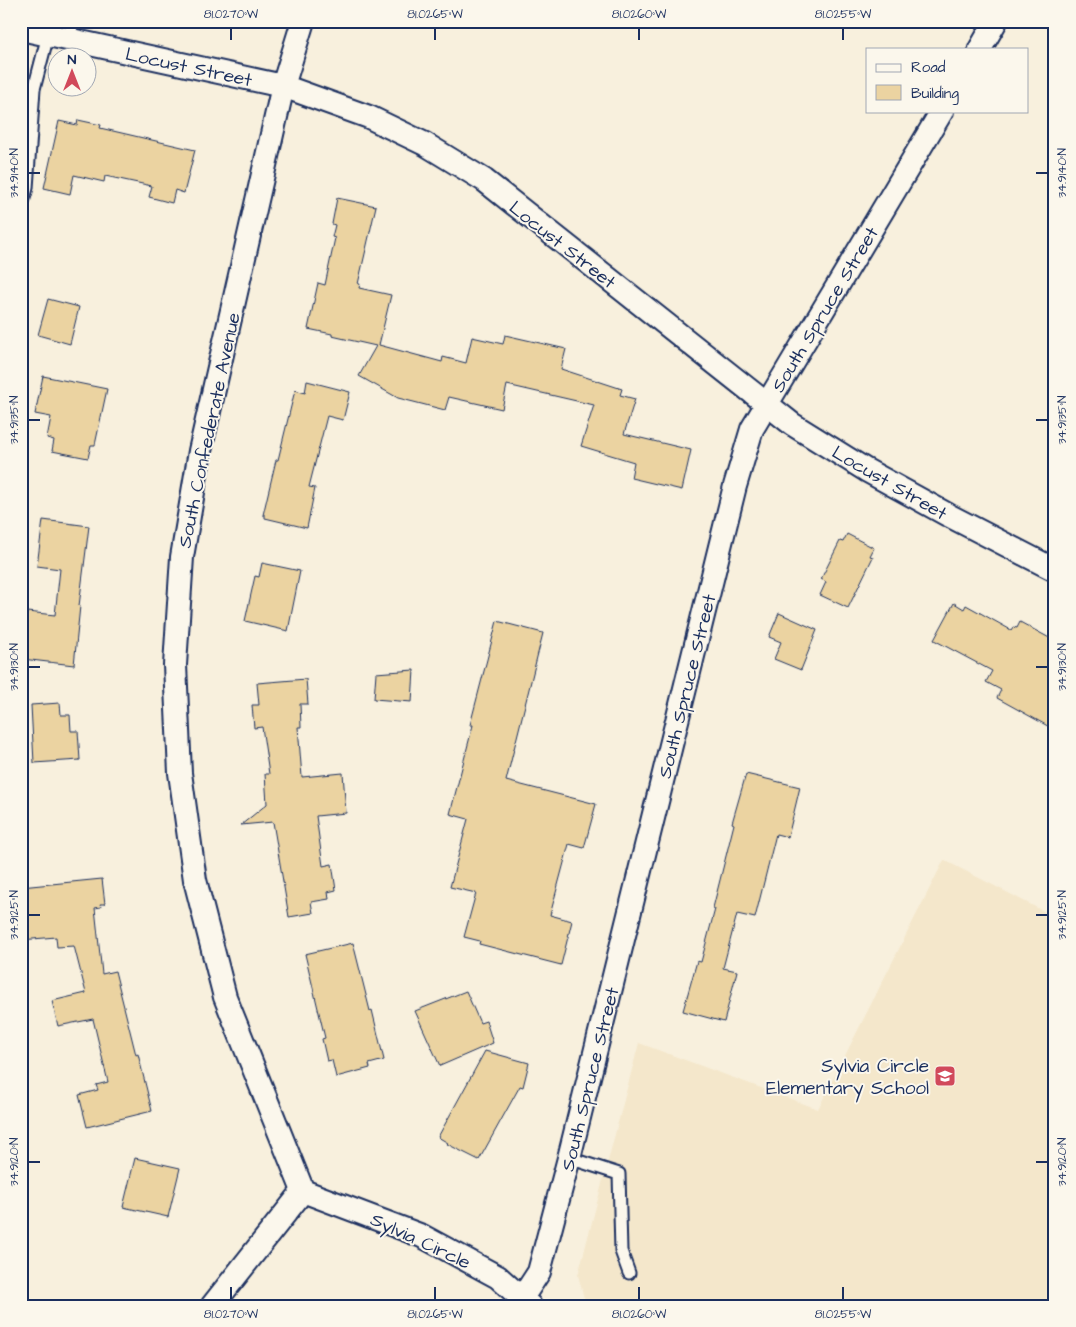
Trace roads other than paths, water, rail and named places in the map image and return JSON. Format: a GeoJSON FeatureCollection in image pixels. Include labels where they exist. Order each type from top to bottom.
{"type":"FeatureCollection","features":[{"type":"Feature","properties":{"kind":"street","name":"South Confederate Avenue"},"geometry":{"type":"LineString","coordinates":[[303,21],[283,86],[200,450],[182,557],[175,665],[180,773],[195,880],[225,997],[303,1191]]}},
{"type":"Feature","properties":{"kind":"street"},"geometry":{"type":"LineString","coordinates":[[981,48],[996,21]]}},
{"type":"Feature","properties":{"kind":"street","name":"Locust Street"},"geometry":{"type":"LineString","coordinates":[[21,29],[63,32],[283,86],[377,121],[425,144],[484,180],[792,424],[866,470],[1055,570]]}},
{"type":"Feature","properties":{"kind":"street","name":"South Spruce Street"},"geometry":{"type":"LineString","coordinates":[[526,1302],[539,1272],[569,1158],[735,486],[752,429],[941,112]]}},
{"type":"Feature","properties":{"kind":"street"},"geometry":{"type":"LineString","coordinates":[[212,1306],[303,1191]]}},
{"type":"Feature","properties":{"kind":"street","name":"Sylvia Circle"},"geometry":{"type":"LineString","coordinates":[[303,1191],[422,1236],[498,1277],[526,1302]]}},
{"type":"Feature","properties":{"kind":"lane"},"geometry":{"type":"LineString","coordinates":[[21,209],[28,188],[27,114],[34,89],[63,32]]}},
{"type":"Feature","properties":{"kind":"lane"},"geometry":{"type":"LineString","coordinates":[[569,1158],[619,1174],[621,1251],[629,1273]]}},
{"type":"Feature","properties":{"kind":"place","name":"Sylvia Circle Elementary School"},"geometry":{"type":"Point","coordinates":[945,1076]}}]}
